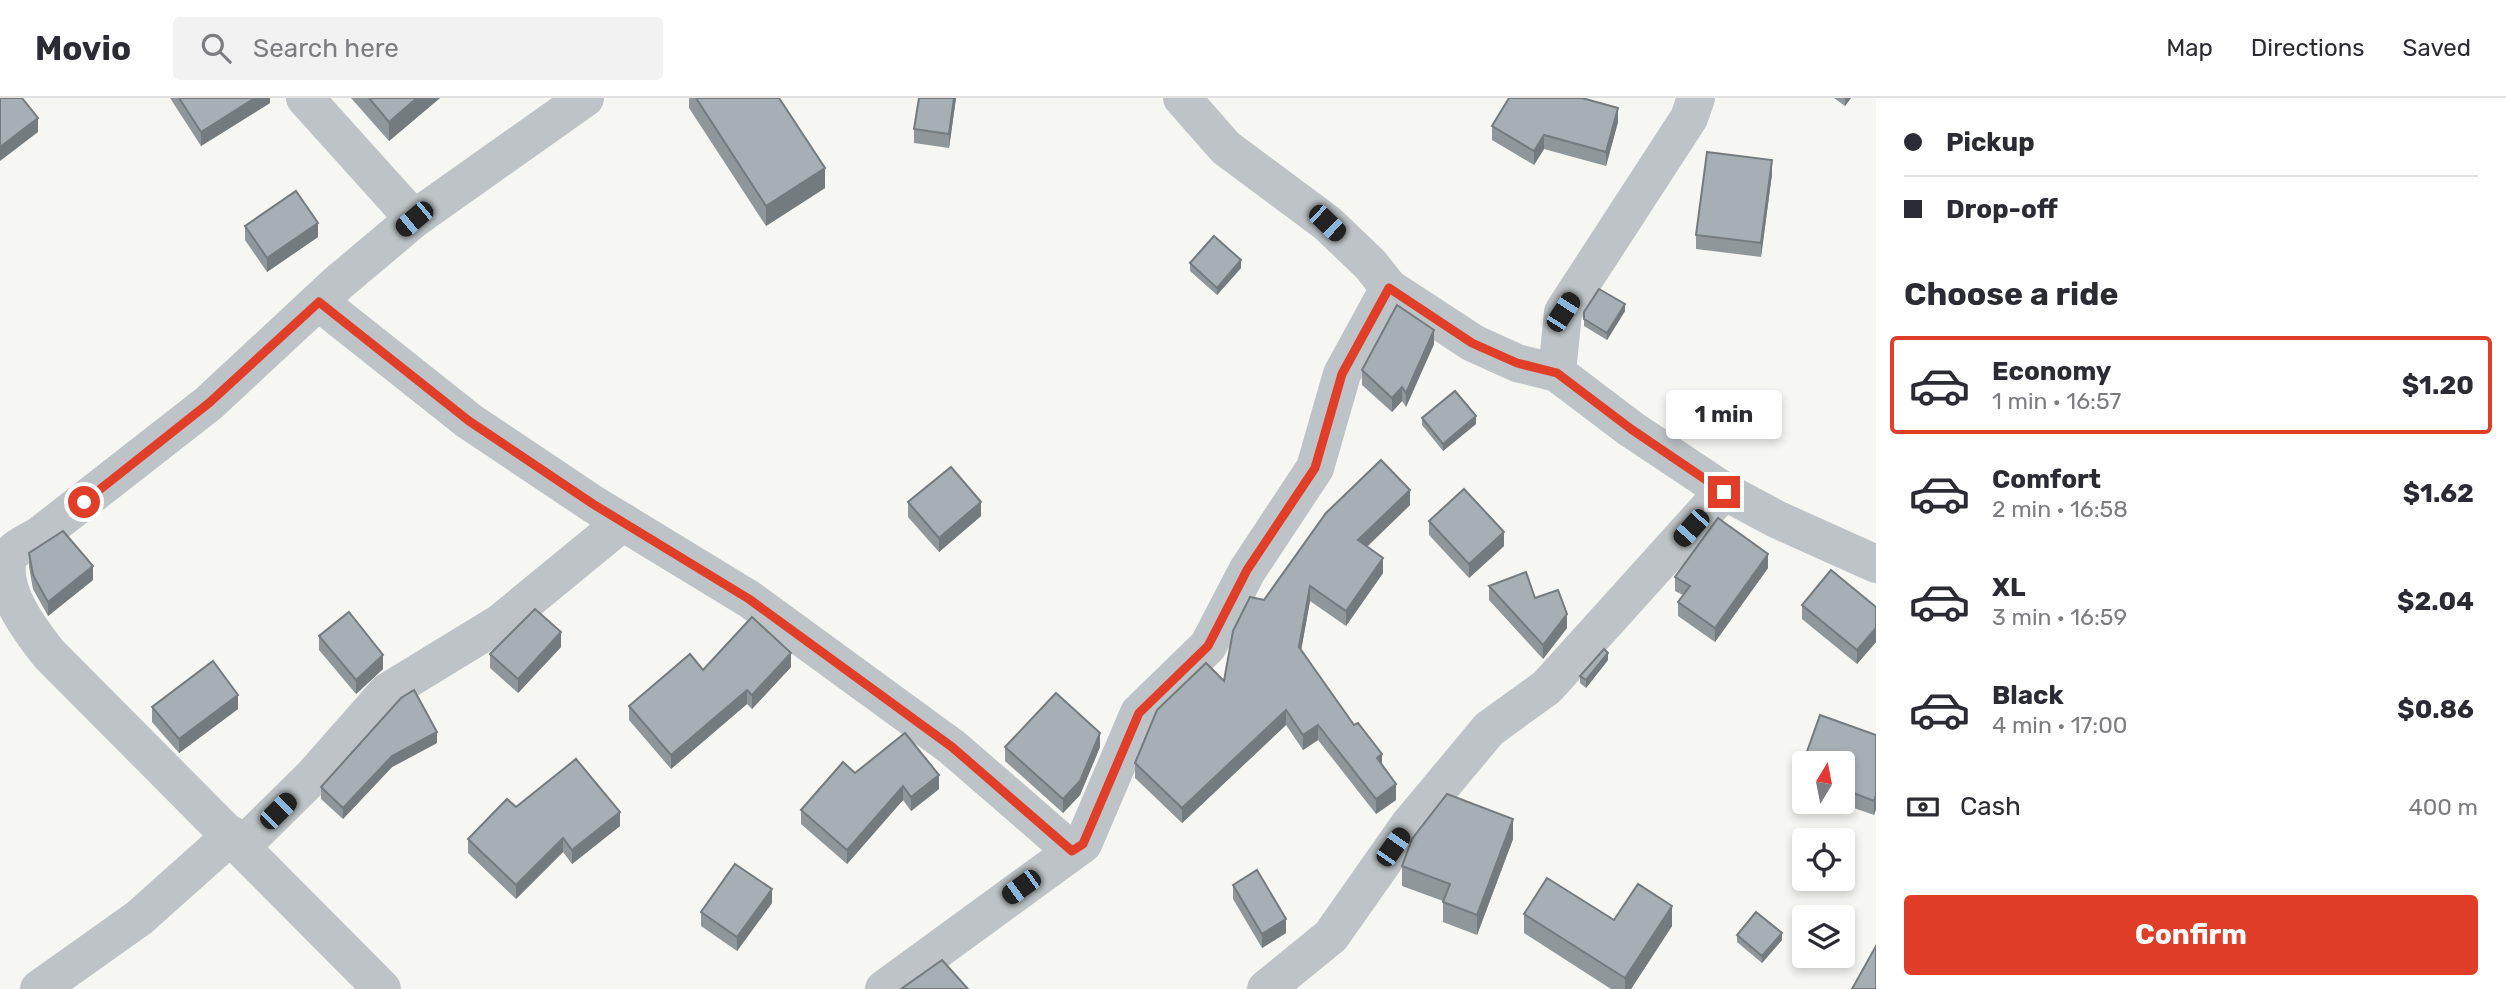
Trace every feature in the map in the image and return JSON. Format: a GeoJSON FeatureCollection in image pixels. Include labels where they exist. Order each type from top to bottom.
{"type":"FeatureCollection","features":[{"type":"Feature","properties":{"kind":"street"},"geometry":{"type":"LineString","coordinates":[[305,98],[414,219]]}},
{"type":"Feature","properties":{"kind":"street"},"geometry":{"type":"LineString","coordinates":[[382,989],[237,840],[49,654],[16,613],[5,591],[4,568],[17,549],[40,536],[209,403],[414,219],[585,98]]}},
{"type":"Feature","properties":{"kind":"street"},"geometry":{"type":"LineString","coordinates":[[1182,98],[1226,148],[1327,223],[1370,264],[1389,288],[1472,343],[1517,363],[1557,373],[1631,429],[1724,492],[1776,519],[1876,564]]}},
{"type":"Feature","properties":{"kind":"street"},"geometry":{"type":"LineString","coordinates":[[1557,373],[1563,312],[1689,118],[1696,98]]}},
{"type":"Feature","properties":{"kind":"street"},"geometry":{"type":"LineString","coordinates":[[884,989],[1083,844],[1139,713],[1208,646],[1247,570],[1315,468],[1342,374],[1389,288]]}},
{"type":"Feature","properties":{"kind":"street"},"geometry":{"type":"LineString","coordinates":[[319,302],[469,421],[623,522],[749,599],[952,747],[1072,851]]}},
{"type":"Feature","properties":{"kind":"street"},"geometry":{"type":"LineString","coordinates":[[1266,989],[1331,936],[1409,825],[1489,729],[1548,687],[1724,492]]}},
{"type":"Feature","properties":{"kind":"street"},"geometry":{"type":"LineString","coordinates":[[39,989],[139,918],[313,776],[387,692],[500,623],[623,522]]}},
{"type":"Feature","properties":{"kind":"building"},"geometry":{"type":"Polygon","coordinates":[[[0,98],[22,98],[38,118],[0,147],[0,98]]]}},
{"type":"Feature","properties":{"kind":"building"},"geometry":{"type":"Polygon","coordinates":[[[179,98],[255,98],[201,132],[179,98]]]}},
{"type":"Feature","properties":{"kind":"building"},"geometry":{"type":"Polygon","coordinates":[[[369,98],[417,98],[389,122],[369,98]]]}},
{"type":"Feature","properties":{"kind":"building"},"geometry":{"type":"Polygon","coordinates":[[[696,98],[779,98],[825,168],[766,206],[696,98]]]}},
{"type":"Feature","properties":{"kind":"building"},"geometry":{"type":"Polygon","coordinates":[[[919,98],[954,98],[949,134],[914,129],[919,98]]]}},
{"type":"Feature","properties":{"kind":"building"},"geometry":{"type":"Polygon","coordinates":[[[1509,98],[1582,98],[1618,108],[1606,152],[1544,135],[1534,151],[1492,126],[1509,98]]]}},
{"type":"Feature","properties":{"kind":"building"},"geometry":{"type":"Polygon","coordinates":[[[1707,152],[1772,160],[1761,243],[1696,235],[1707,152]]]}},
{"type":"Feature","properties":{"kind":"building"},"geometry":{"type":"Polygon","coordinates":[[[296,191],[318,223],[267,258],[245,226],[296,191]]]}},
{"type":"Feature","properties":{"kind":"building"},"geometry":{"type":"Polygon","coordinates":[[[1214,236],[1241,260],[1217,288],[1190,263],[1214,236]]]}},
{"type":"Feature","properties":{"kind":"building"},"geometry":{"type":"Polygon","coordinates":[[[1599,289],[1625,304],[1607,333],[1584,319],[1584,312],[1599,289]]]}},
{"type":"Feature","properties":{"kind":"building"},"geometry":{"type":"Polygon","coordinates":[[[1397,305],[1434,330],[1406,393],[1402,387],[1392,398],[1362,370],[1397,305]]]}},
{"type":"Feature","properties":{"kind":"building"},"geometry":{"type":"Polygon","coordinates":[[[1455,391],[1476,416],[1443,444],[1422,418],[1455,391]]]}},
{"type":"Feature","properties":{"kind":"building"},"geometry":{"type":"Polygon","coordinates":[[[1381,460],[1410,490],[1358,540],[1383,558],[1346,611],[1310,586],[1299,647],[1354,725],[1358,723],[1382,754],[1377,758],[1396,784],[1376,799],[1318,725],[1303,735],[1286,710],[1182,808],[1135,763],[1157,710],[1206,663],[1224,681],[1233,631],[1250,597],[1264,600],[1326,513],[1381,460]]]}},
{"type":"Feature","properties":{"kind":"building"},"geometry":{"type":"Polygon","coordinates":[[[951,467],[981,502],[939,538],[908,502],[951,467]]]}},
{"type":"Feature","properties":{"kind":"building"},"geometry":{"type":"Polygon","coordinates":[[[1464,489],[1504,532],[1469,564],[1429,521],[1464,489]]]}},
{"type":"Feature","properties":{"kind":"building"},"geometry":{"type":"Polygon","coordinates":[[[1718,518],[1768,554],[1715,628],[1678,602],[1690,586],[1675,577],[1718,518]]]}},
{"type":"Feature","properties":{"kind":"building"},"geometry":{"type":"Polygon","coordinates":[[[63,531],[93,566],[48,602],[33,575],[29,553],[63,531]]]}},
{"type":"Feature","properties":{"kind":"building"},"geometry":{"type":"Polygon","coordinates":[[[1831,570],[1876,607],[1876,628],[1857,650],[1802,605],[1831,570]]]}},
{"type":"Feature","properties":{"kind":"building"},"geometry":{"type":"Polygon","coordinates":[[[1526,572],[1535,598],[1558,590],[1567,614],[1543,645],[1489,586],[1526,572]]]}},
{"type":"Feature","properties":{"kind":"building"},"geometry":{"type":"Polygon","coordinates":[[[535,609],[561,632],[518,679],[490,654],[535,609]]]}},
{"type":"Feature","properties":{"kind":"building"},"geometry":{"type":"Polygon","coordinates":[[[349,612],[383,655],[356,680],[319,636],[349,612]]]}},
{"type":"Feature","properties":{"kind":"building"},"geometry":{"type":"Polygon","coordinates":[[[752,617],[791,653],[752,695],[747,690],[671,755],[629,706],[690,654],[703,670],[752,617]]]}},
{"type":"Feature","properties":{"kind":"building"},"geometry":{"type":"Polygon","coordinates":[[[1604,649],[1608,653],[1586,680],[1580,676],[1604,649]]]}},
{"type":"Feature","properties":{"kind":"building"},"geometry":{"type":"Polygon","coordinates":[[[213,661],[238,695],[179,739],[152,707],[213,661]]]}},
{"type":"Feature","properties":{"kind":"building"},"geometry":{"type":"Polygon","coordinates":[[[414,690],[437,732],[392,756],[343,808],[321,787],[401,698],[414,690]]]}},
{"type":"Feature","properties":{"kind":"building"},"geometry":{"type":"Polygon","coordinates":[[[1056,693],[1100,733],[1080,781],[1063,799],[1005,747],[1056,693]]]}},
{"type":"Feature","properties":{"kind":"building"},"geometry":{"type":"Polygon","coordinates":[[[1820,715],[1876,735],[1874,801],[1855,794],[1855,751],[1807,751],[1820,715]]]}},
{"type":"Feature","properties":{"kind":"building"},"geometry":{"type":"Polygon","coordinates":[[[905,733],[939,775],[911,797],[903,786],[847,850],[801,810],[843,762],[855,773],[905,733]]]}},
{"type":"Feature","properties":{"kind":"building"},"geometry":{"type":"Polygon","coordinates":[[[576,759],[620,812],[572,850],[563,838],[516,885],[468,839],[507,799],[516,807],[576,759]]]}},
{"type":"Feature","properties":{"kind":"building"},"geometry":{"type":"Polygon","coordinates":[[[1447,794],[1513,819],[1477,915],[1443,902],[1450,884],[1402,866],[1412,839],[1447,794]]]}},
{"type":"Feature","properties":{"kind":"building"},"geometry":{"type":"Polygon","coordinates":[[[735,864],[772,889],[737,937],[701,912],[735,864]]]}},
{"type":"Feature","properties":{"kind":"building"},"geometry":{"type":"Polygon","coordinates":[[[1257,870],[1286,919],[1262,934],[1233,885],[1257,870]]]}},
{"type":"Feature","properties":{"kind":"building"},"geometry":{"type":"Polygon","coordinates":[[[1547,878],[1614,920],[1638,884],[1672,906],[1625,978],[1524,914],[1547,878]]]}},
{"type":"Feature","properties":{"kind":"building"},"geometry":{"type":"Polygon","coordinates":[[[1756,912],[1782,933],[1762,956],[1737,935],[1756,912]]]}},
{"type":"Feature","properties":{"kind":"building"},"geometry":{"type":"Polygon","coordinates":[[[1876,946],[1876,989],[1852,989],[1876,946]]]}},
{"type":"Feature","properties":{"kind":"building"},"geometry":{"type":"Polygon","coordinates":[[[942,960],[968,989],[901,989],[942,960]]]}},
{"type":"Feature","properties":{"kind":"route"},"geometry":{"type":"LineString","coordinates":[[84,502],[209,403],[319,302],[469,421],[593,504],[749,599],[952,747],[1072,851],[1083,844],[1139,713],[1208,646],[1247,570],[1315,468],[1342,374],[1389,288],[1472,343],[1517,363],[1557,373],[1631,429],[1724,492]]}}]}
